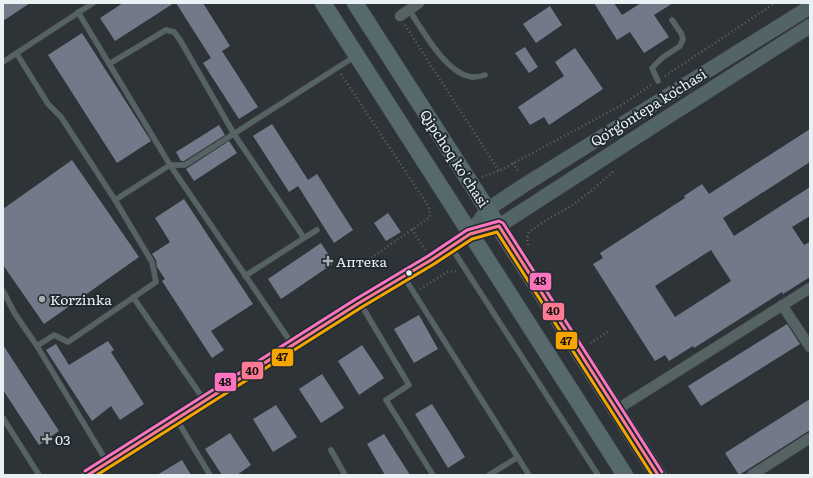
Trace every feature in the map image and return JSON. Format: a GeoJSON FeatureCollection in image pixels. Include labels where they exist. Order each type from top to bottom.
{"type":"FeatureCollection","features":[{"type":"Feature","properties":{"kind":"main road","name":"Qipchoq ko'chasi"},"geometry":{"type":"LineString","coordinates":[[323,3],[625,475]]}},
{"type":"Feature","properties":{"kind":"main road","name":"Qipchoq ko'chasi"},"geometry":{"type":"LineString","coordinates":[[355,3],[658,475]]}},
{"type":"Feature","properties":{"kind":"main road","name":"Qoʻrgʻontepa koʻchasi"},"geometry":{"type":"LineString","coordinates":[[488,209],[810,7]]}},
{"type":"Feature","properties":{"kind":"main road","name":"Qoʻrgʻontepa koʻchasi"},"geometry":{"type":"LineString","coordinates":[[470,234],[499,226],[810,26]]}},
{"type":"Feature","properties":{"kind":"main road"},"geometry":{"type":"LineString","coordinates":[[470,234],[488,209]]}},
{"type":"Feature","properties":{"kind":"street"},"geometry":{"type":"LineString","coordinates":[[400,16],[419,3]]}},
{"type":"Feature","properties":{"kind":"street"},"geometry":{"type":"LineString","coordinates":[[88,475],[359,302],[404,277],[470,234]]}},
{"type":"Feature","properties":{"kind":"street"},"geometry":{"type":"LineString","coordinates":[[616,410],[810,288]]}},
{"type":"Feature","properties":{"kind":"street"},"geometry":{"type":"LineString","coordinates":[[782,305],[810,347]]}},
{"type":"Feature","properties":{"kind":"street"},"geometry":{"type":"LineString","coordinates":[[752,475],[810,438]]}},
{"type":"Feature","properties":{"kind":"lane"},"geometry":{"type":"LineString","coordinates":[[3,62],[93,3]]}},
{"type":"Feature","properties":{"kind":"lane"},"geometry":{"type":"LineString","coordinates":[[409,10],[444,61],[456,71],[472,77],[486,75]]}},
{"type":"Feature","properties":{"kind":"lane"},"geometry":{"type":"LineString","coordinates":[[78,12],[170,165],[292,345]]}},
{"type":"Feature","properties":{"kind":"lane"},"geometry":{"type":"LineString","coordinates":[[658,81],[652,68],[662,58],[680,46],[683,39],[682,33],[672,20]]}},
{"type":"Feature","properties":{"kind":"lane"},"geometry":{"type":"LineString","coordinates":[[109,64],[166,30],[174,32],[234,134],[304,238]]}},
{"type":"Feature","properties":{"kind":"lane"},"geometry":{"type":"LineString","coordinates":[[16,54],[48,104],[61,117],[115,200],[152,262],[156,282],[68,342],[54,335],[37,346]]}},
{"type":"Feature","properties":{"kind":"lane"},"geometry":{"type":"LineString","coordinates":[[115,200],[170,165],[185,165],[357,56]]}},
{"type":"Feature","properties":{"kind":"lane"},"geometry":{"type":"LineString","coordinates":[[245,276],[317,230]]}},
{"type":"Feature","properties":{"kind":"lane"},"geometry":{"type":"LineString","coordinates":[[450,247],[598,475]]}},
{"type":"Feature","properties":{"kind":"lane"},"geometry":{"type":"LineString","coordinates":[[404,277],[529,475]]}},
{"type":"Feature","properties":{"kind":"lane"},"geometry":{"type":"LineString","coordinates":[[3,291],[15,314],[37,346],[107,463]]}},
{"type":"Feature","properties":{"kind":"lane"},"geometry":{"type":"LineString","coordinates":[[133,297],[204,401]]}},
{"type":"Feature","properties":{"kind":"lane"},"geometry":{"type":"LineString","coordinates":[[359,302],[409,385],[386,400],[433,475]]}},
{"type":"Feature","properties":{"kind":"lane"},"geometry":{"type":"LineString","coordinates":[[3,418],[5,426],[39,475]]}},
{"type":"Feature","properties":{"kind":"lane"},"geometry":{"type":"LineString","coordinates":[[176,419],[210,475]]}},
{"type":"Feature","properties":{"kind":"lane"},"geometry":{"type":"LineString","coordinates":[[330,450],[345,475]]}},
{"type":"Feature","properties":{"kind":"lane"},"geometry":{"type":"LineString","coordinates":[[489,475],[518,457]]}},
{"type":"Feature","properties":{"kind":"path"},"geometry":{"type":"LineString","coordinates":[[480,178],[499,171],[620,106],[775,3]]}},
{"type":"Feature","properties":{"kind":"path"},"geometry":{"type":"LineString","coordinates":[[400,16],[499,171]]}},
{"type":"Feature","properties":{"kind":"path"},"geometry":{"type":"LineString","coordinates":[[337,68],[430,207],[430,217],[354,270]]}},
{"type":"Feature","properties":{"kind":"path"},"geometry":{"type":"LineString","coordinates":[[513,163],[520,175]]}},
{"type":"Feature","properties":{"kind":"path"},"geometry":{"type":"LineString","coordinates":[[530,250],[527,238],[529,232],[571,206],[616,170]]}},
{"type":"Feature","properties":{"kind":"path"},"geometry":{"type":"LineString","coordinates":[[545,215],[548,219]]}},
{"type":"Feature","properties":{"kind":"path"},"geometry":{"type":"LineString","coordinates":[[412,229],[423,247]]}},
{"type":"Feature","properties":{"kind":"path"},"geometry":{"type":"LineString","coordinates":[[414,293],[440,275],[447,272],[456,271],[468,274]]}},
{"type":"Feature","properties":{"kind":"path"},"geometry":{"type":"LineString","coordinates":[[594,349],[590,343],[609,331]]}},
{"type":"Feature","properties":{"kind":"building"},"geometry":{"type":"Polygon","coordinates":[[[3,3],[30,3],[3,21],[3,3]]]}},
{"type":"Feature","properties":{"kind":"building"},"geometry":{"type":"Polygon","coordinates":[[[123,3],[174,3],[115,41],[100,18],[123,3]]]}},
{"type":"Feature","properties":{"kind":"building"},"geometry":{"type":"Polygon","coordinates":[[[176,3],[203,3],[230,46],[222,51],[258,107],[239,119],[203,63],[211,58],[176,3]]]}},
{"type":"Feature","properties":{"kind":"building"},"geometry":{"type":"Polygon","coordinates":[[[594,3],[614,3],[622,15],[641,3],[673,3],[654,15],[669,37],[644,53],[630,32],[617,40],[594,3]]]}},
{"type":"Feature","properties":{"kind":"building"},"geometry":{"type":"Polygon","coordinates":[[[550,6],[562,25],[536,43],[523,24],[550,6]]]}},
{"type":"Feature","properties":{"kind":"building"},"geometry":{"type":"Polygon","coordinates":[[[82,33],[151,141],[117,163],[48,55],[82,33]]]}},
{"type":"Feature","properties":{"kind":"building"},"geometry":{"type":"Polygon","coordinates":[[[525,47],[538,67],[529,73],[515,53],[525,47]]]}},
{"type":"Feature","properties":{"kind":"building"},"geometry":{"type":"Polygon","coordinates":[[[575,48],[603,89],[549,125],[544,117],[530,125],[518,107],[564,76],[555,62],[575,48]]]}},
{"type":"Feature","properties":{"kind":"building"},"geometry":{"type":"Polygon","coordinates":[[[272,124],[308,180],[317,174],[353,230],[334,243],[298,186],[289,192],[253,136],[272,124]]]}},
{"type":"Feature","properties":{"kind":"building"},"geometry":{"type":"Polygon","coordinates":[[[219,125],[225,135],[184,161],[181,161],[176,152],[219,125]]]}},
{"type":"Feature","properties":{"kind":"building"},"geometry":{"type":"Polygon","coordinates":[[[810,129],[810,162],[723,218],[734,236],[810,187],[810,216],[792,227],[804,245],[810,242],[810,277],[783,294],[782,292],[694,348],[693,346],[669,361],[665,355],[655,361],[593,264],[603,258],[600,253],[685,198],[684,196],[702,184],[709,194],[810,129]],[[711,250],[655,286],[675,317],[731,281],[711,250]]]}},
{"type":"Feature","properties":{"kind":"building"},"geometry":{"type":"Polygon","coordinates":[[[229,141],[237,153],[194,181],[186,169],[229,141]]]}},
{"type":"Feature","properties":{"kind":"building"},"geometry":{"type":"Polygon","coordinates":[[[72,160],[139,257],[44,324],[3,265],[3,209],[72,160]]]}},
{"type":"Feature","properties":{"kind":"building"},"geometry":{"type":"Polygon","coordinates":[[[184,199],[253,304],[211,331],[224,350],[212,358],[162,281],[165,279],[157,267],[156,260],[152,254],[170,242],[155,218],[184,199]]]}},
{"type":"Feature","properties":{"kind":"building"},"geometry":{"type":"Polygon","coordinates":[[[388,213],[401,232],[386,241],[374,223],[388,213]]]}},
{"type":"Feature","properties":{"kind":"building"},"geometry":{"type":"Polygon","coordinates":[[[321,243],[334,263],[281,299],[268,279],[321,243]]]}},
{"type":"Feature","properties":{"kind":"building"},"geometry":{"type":"Polygon","coordinates":[[[419,315],[438,349],[414,363],[394,329],[419,315]]]}},
{"type":"Feature","properties":{"kind":"building"},"geometry":{"type":"Polygon","coordinates":[[[787,324],[800,344],[701,406],[688,386],[787,324]]]}},
{"type":"Feature","properties":{"kind":"building"},"geometry":{"type":"Polygon","coordinates":[[[108,341],[114,350],[111,352],[144,404],[120,420],[111,406],[92,421],[46,350],[56,344],[69,365],[108,341]]]}},
{"type":"Feature","properties":{"kind":"building"},"geometry":{"type":"Polygon","coordinates":[[[3,345],[59,431],[39,445],[3,390],[3,345]]]}},
{"type":"Feature","properties":{"kind":"building"},"geometry":{"type":"Polygon","coordinates":[[[362,345],[384,378],[359,395],[338,361],[362,345]]]}},
{"type":"Feature","properties":{"kind":"building"},"geometry":{"type":"Polygon","coordinates":[[[322,374],[344,408],[321,423],[299,389],[322,374]]]}},
{"type":"Feature","properties":{"kind":"building"},"geometry":{"type":"Polygon","coordinates":[[[810,399],[810,430],[739,475],[725,453],[810,399]]]}},
{"type":"Feature","properties":{"kind":"building"},"geometry":{"type":"Polygon","coordinates":[[[432,404],[465,457],[448,468],[415,414],[432,404]]]}},
{"type":"Feature","properties":{"kind":"building"},"geometry":{"type":"Polygon","coordinates":[[[276,405],[297,437],[273,452],[253,419],[276,405]]]}},
{"type":"Feature","properties":{"kind":"building"},"geometry":{"type":"Polygon","coordinates":[[[230,433],[251,465],[237,475],[222,475],[205,449],[230,433]]]}},
{"type":"Feature","properties":{"kind":"building"},"geometry":{"type":"Polygon","coordinates":[[[384,434],[410,475],[385,475],[367,444],[384,434]]]}},
{"type":"Feature","properties":{"kind":"building"},"geometry":{"type":"Polygon","coordinates":[[[182,460],[191,475],[157,475],[182,460]]]}},
{"type":"Feature","properties":{"kind":"transit line","name":"48"},"geometry":{"type":"LineString","coordinates":[[85,471],[467,230],[499,221],[503,223],[662,472]]}},
{"type":"Feature","properties":{"kind":"transit line","name":"40"},"geometry":{"type":"LineString","coordinates":[[88,475],[470,234],[499,226],[658,475]]}},
{"type":"Feature","properties":{"kind":"transit line","name":"47"},"geometry":{"type":"LineString","coordinates":[[97,475],[472,239],[497,232],[652,475]]}},
{"type":"Feature","properties":{"kind":"place","name":"Аптека"},"geometry":{"type":"Point","coordinates":[328,261]}},
{"type":"Feature","properties":{"kind":"place","name":"Korzinka"},"geometry":{"type":"Point","coordinates":[42,299]}},
{"type":"Feature","properties":{"kind":"place","name":"03"},"geometry":{"type":"Point","coordinates":[47,439]}}]}
